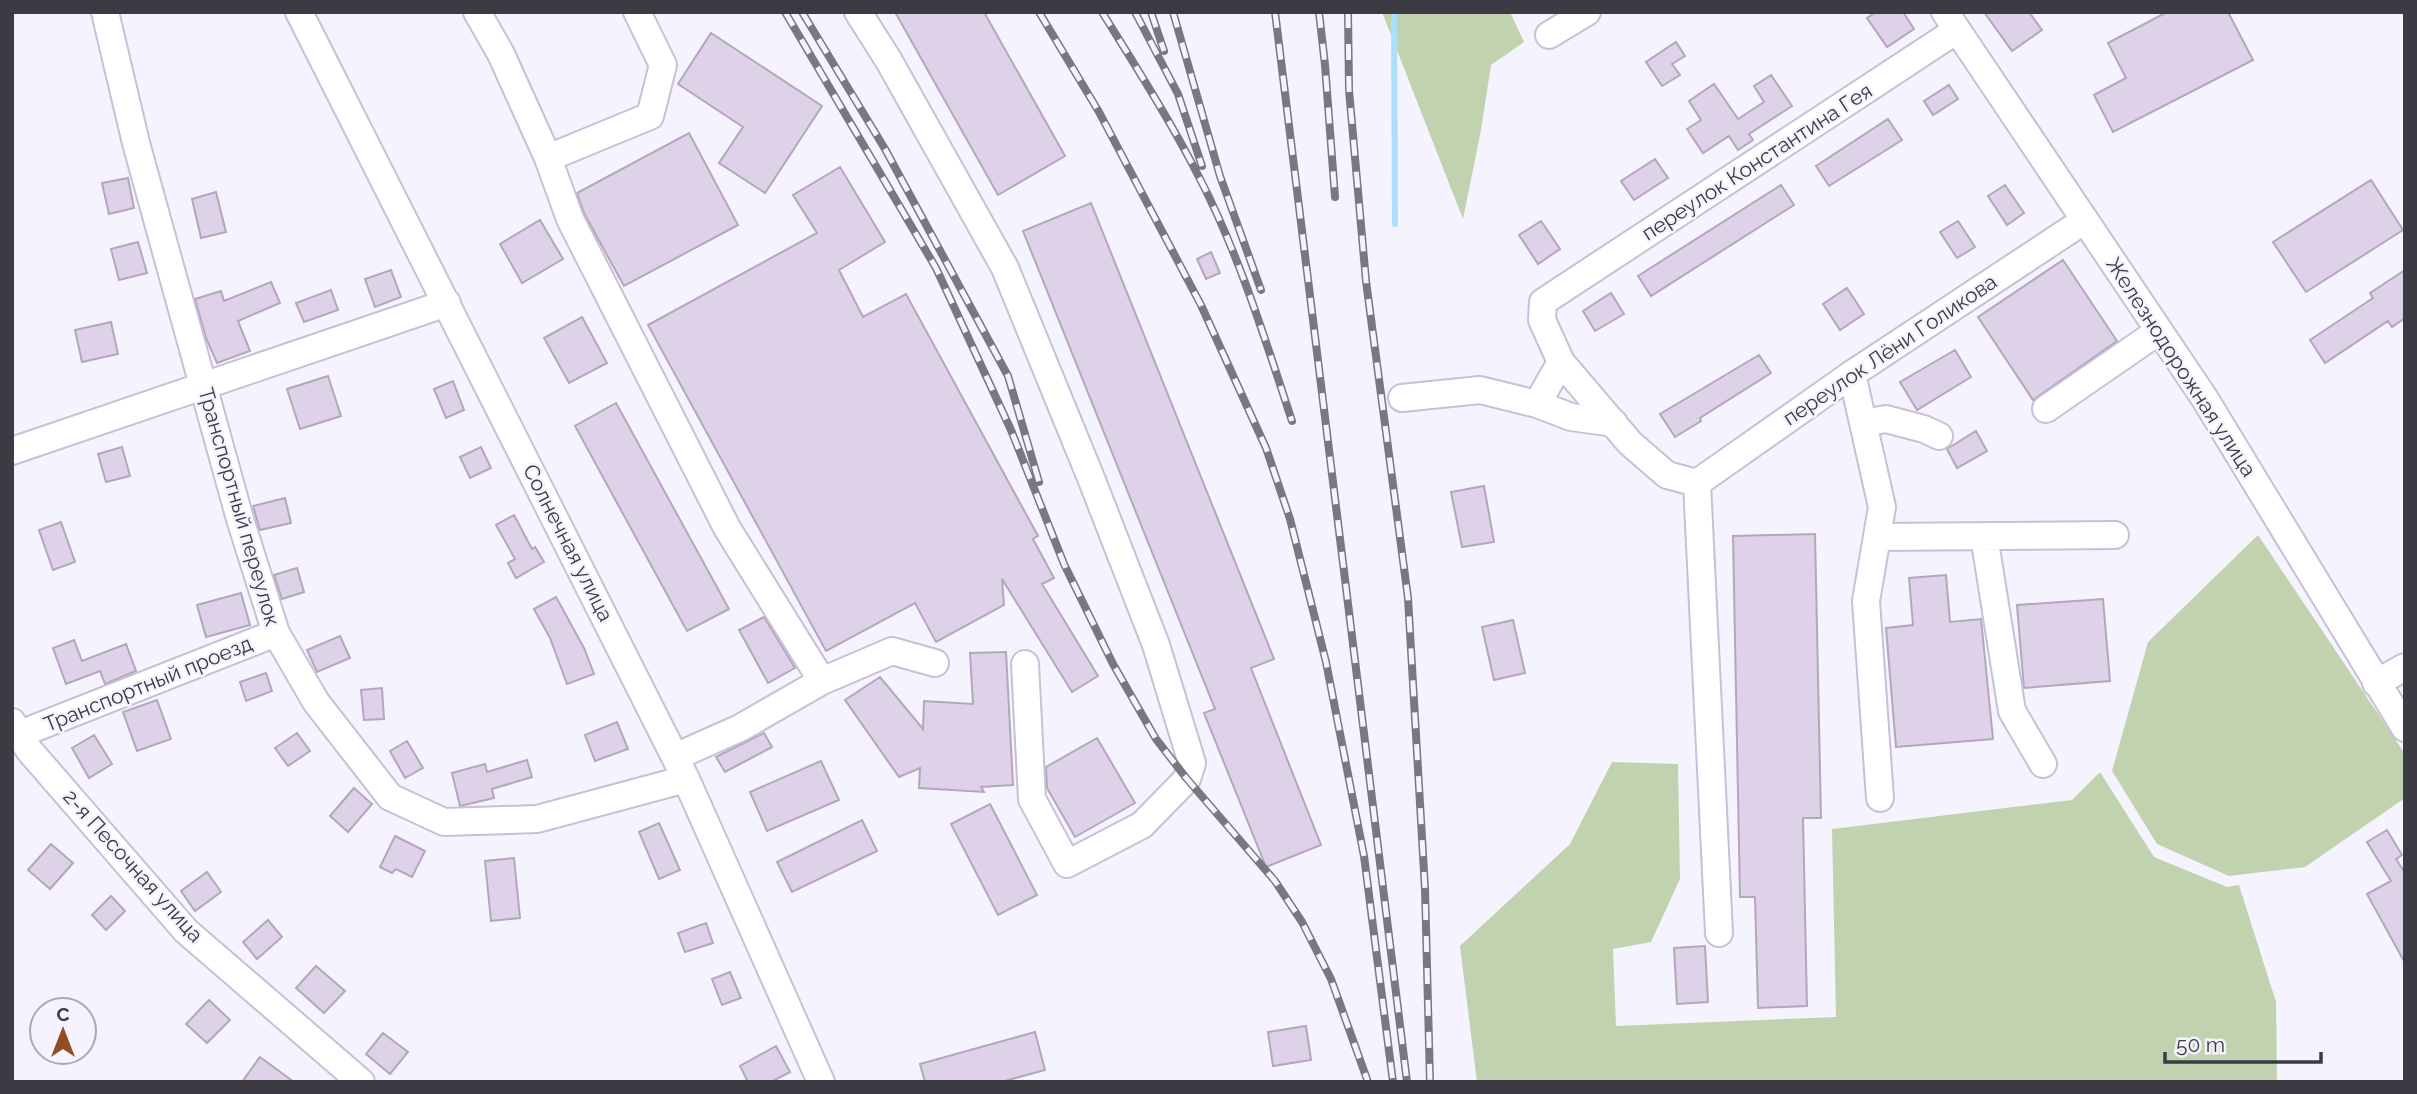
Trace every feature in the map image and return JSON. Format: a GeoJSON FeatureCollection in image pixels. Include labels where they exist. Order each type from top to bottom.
{"type":"FeatureCollection","features":[{"type":"Feature","properties":{"kind":"street","name":"Транспортный переулок"},"geometry":{"type":"LineString","coordinates":[[105,12],[136,143],[276,633],[316,702],[390,797],[444,822],[537,819],[681,768],[740,728],[822,681],[892,651],[935,663]]}},
{"type":"Feature","properties":{"kind":"street","name":"Солнечная улица"},"geometry":{"type":"LineString","coordinates":[[299,12],[681,768],[821,1082]]}},
{"type":"Feature","properties":{"kind":"street"},"geometry":{"type":"LineString","coordinates":[[477,12],[501,54],[548,158],[570,219],[727,528],[822,681]]}},
{"type":"Feature","properties":{"kind":"street"},"geometry":{"type":"LineString","coordinates":[[548,158],[650,116],[663,65],[637,12]]}},
{"type":"Feature","properties":{"kind":"street"},"geometry":{"type":"LineString","coordinates":[[858,12],[889,61],[1005,268],[1156,645],[1192,763],[1187,779],[1142,825],[1067,864],[1032,799],[1025,664]]}},
{"type":"Feature","properties":{"kind":"street"},"geometry":{"type":"LineString","coordinates":[[1549,35],[1587,12]]}},
{"type":"Feature","properties":{"kind":"street","name":"Железнодорожная улица"},"geometry":{"type":"LineString","coordinates":[[1951,21],[2205,399],[2405,729]]}},
{"type":"Feature","properties":{"kind":"street","name":"переулок Константина Гея"},"geometry":{"type":"LineString","coordinates":[[1561,362],[1542,320],[1543,302],[1951,21]]}},
{"type":"Feature","properties":{"kind":"street","name":"переулок Лёни Голикова"},"geometry":{"type":"LineString","coordinates":[[1697,483],[1852,374],[2085,220]]}},
{"type":"Feature","properties":{"kind":"street"},"geometry":{"type":"LineString","coordinates":[[12,451],[447,303]]}},
{"type":"Feature","properties":{"kind":"street"},"geometry":{"type":"LineString","coordinates":[[2046,408],[2160,331]]}},
{"type":"Feature","properties":{"kind":"street"},"geometry":{"type":"LineString","coordinates":[[1537,404],[1561,362],[1630,443],[1667,475],[1697,483],[1719,933]]}},
{"type":"Feature","properties":{"kind":"street"},"geometry":{"type":"LineString","coordinates":[[1852,374],[1882,508],[1866,601],[1880,798]]}},
{"type":"Feature","properties":{"kind":"street"},"geometry":{"type":"LineString","coordinates":[[1402,398],[1480,390],[1537,404],[1571,417],[1614,424]]}},
{"type":"Feature","properties":{"kind":"street"},"geometry":{"type":"LineString","coordinates":[[1863,423],[1886,419],[1939,436]]}},
{"type":"Feature","properties":{"kind":"street"},"geometry":{"type":"LineString","coordinates":[[1877,537],[2115,535]]}},
{"type":"Feature","properties":{"kind":"street"},"geometry":{"type":"LineString","coordinates":[[1984,536],[2012,711],[2043,764]]}},
{"type":"Feature","properties":{"kind":"street","name":"Транспортный проезд"},"geometry":{"type":"LineString","coordinates":[[16,728],[276,633]]}},
{"type":"Feature","properties":{"kind":"street"},"geometry":{"type":"LineString","coordinates":[[2376,683],[2405,667]]}},
{"type":"Feature","properties":{"kind":"street","name":"2-я Песочная улица"},"geometry":{"type":"LineString","coordinates":[[16,728],[29,750],[186,931],[361,1082]]}},
{"type":"Feature","properties":{"kind":"green space"},"geometry":{"type":"Polygon","coordinates":[[[1382,12],[1510,12],[1524,42],[1491,65],[1463,219],[1382,12]]]}},
{"type":"Feature","properties":{"kind":"green space"},"geometry":{"type":"Polygon","coordinates":[[[2258,535],[2405,754],[2405,798],[2305,867],[2229,876],[2157,844],[2112,771],[2148,642],[2258,535]]]}},
{"type":"Feature","properties":{"kind":"green space"},"geometry":{"type":"Polygon","coordinates":[[[1612,762],[1678,764],[1680,879],[1651,942],[1613,949],[1616,1026],[1836,1017],[1832,829],[2072,800],[2100,772],[2154,857],[2227,887],[2239,885],[2276,1002],[2277,1082],[1477,1082],[1460,946],[1570,844],[1612,762]]]}},
{"type":"Feature","properties":{"kind":"building"},"geometry":{"type":"Polygon","coordinates":[[[895,12],[984,12],[1065,156],[998,195],[895,12]]]}},
{"type":"Feature","properties":{"kind":"building"},"geometry":{"type":"Polygon","coordinates":[[[1876,12],[1903,12],[1914,29],[1887,47],[1867,18],[1876,12]]]}},
{"type":"Feature","properties":{"kind":"building"},"geometry":{"type":"Polygon","coordinates":[[[1984,12],[2029,12],[2042,30],[2012,51],[1984,12]]]}},
{"type":"Feature","properties":{"kind":"building"},"geometry":{"type":"Polygon","coordinates":[[[2167,12],[2228,12],[2253,60],[2113,132],[2094,95],[2126,78],[2108,43],[2167,12]]]}},
{"type":"Feature","properties":{"kind":"building"},"geometry":{"type":"Polygon","coordinates":[[[711,33],[822,106],[765,193],[719,163],[743,127],[678,84],[711,33]]]}},
{"type":"Feature","properties":{"kind":"building"},"geometry":{"type":"Polygon","coordinates":[[[1676,42],[1685,56],[1672,64],[1680,75],[1662,86],[1646,62],[1676,42]]]}},
{"type":"Feature","properties":{"kind":"building"},"geometry":{"type":"Polygon","coordinates":[[[1771,75],[1792,106],[1749,134],[1753,140],[1738,150],[1729,136],[1703,153],[1687,129],[1701,120],[1689,101],[1714,84],[1738,119],[1764,102],[1754,86],[1771,75]]]}},
{"type":"Feature","properties":{"kind":"building"},"geometry":{"type":"Polygon","coordinates":[[[1949,85],[1958,99],[1933,115],[1924,101],[1949,85]]]}},
{"type":"Feature","properties":{"kind":"building"},"geometry":{"type":"Polygon","coordinates":[[[1888,119],[1902,140],[1829,186],[1816,166],[1888,119]]]}},
{"type":"Feature","properties":{"kind":"building"},"geometry":{"type":"Polygon","coordinates":[[[689,133],[738,225],[624,286],[584,213],[577,193],[689,133]]]}},
{"type":"Feature","properties":{"kind":"building"},"geometry":{"type":"Polygon","coordinates":[[[1655,159],[1668,178],[1634,200],[1621,181],[1655,159]]]}},
{"type":"Feature","properties":{"kind":"building"},"geometry":{"type":"Polygon","coordinates":[[[840,167],[885,242],[839,270],[863,317],[906,294],[1038,536],[1033,539],[1054,578],[1042,584],[1098,676],[1072,692],[1002,579],[1004,605],[936,642],[915,603],[826,651],[648,325],[817,233],[793,195],[840,167]]]}},
{"type":"Feature","properties":{"kind":"building"},"geometry":{"type":"Polygon","coordinates":[[[128,178],[134,208],[109,214],[102,183],[128,178]]]}},
{"type":"Feature","properties":{"kind":"building"},"geometry":{"type":"Polygon","coordinates":[[[2371,180],[2403,230],[2306,292],[2273,242],[2371,180]]]}},
{"type":"Feature","properties":{"kind":"building"},"geometry":{"type":"Polygon","coordinates":[[[1781,185],[1794,205],[1651,296],[1638,276],[1781,185]]]}},
{"type":"Feature","properties":{"kind":"building"},"geometry":{"type":"Polygon","coordinates":[[[2005,185],[2024,213],[2007,225],[1988,196],[2005,185]]]}},
{"type":"Feature","properties":{"kind":"building"},"geometry":{"type":"Polygon","coordinates":[[[216,192],[226,232],[201,238],[192,199],[216,192]]]}},
{"type":"Feature","properties":{"kind":"building"},"geometry":{"type":"Polygon","coordinates":[[[1091,203],[1274,659],[1251,668],[1321,845],[1266,867],[1204,713],[1215,709],[1023,231],[1091,203]]]}},
{"type":"Feature","properties":{"kind":"building"},"geometry":{"type":"Polygon","coordinates":[[[540,220],[563,259],[522,283],[500,244],[540,220]]]}},
{"type":"Feature","properties":{"kind":"building"},"geometry":{"type":"Polygon","coordinates":[[[1541,221],[1560,249],[1538,264],[1519,235],[1541,221]]]}},
{"type":"Feature","properties":{"kind":"building"},"geometry":{"type":"Polygon","coordinates":[[[1958,221],[1975,247],[1957,258],[1940,232],[1958,221]]]}},
{"type":"Feature","properties":{"kind":"building"},"geometry":{"type":"Polygon","coordinates":[[[138,242],[147,273],[119,280],[111,249],[138,242]]]}},
{"type":"Feature","properties":{"kind":"building"},"geometry":{"type":"Polygon","coordinates":[[[1211,252],[1220,273],[1206,279],[1197,259],[1211,252]]]}},
{"type":"Feature","properties":{"kind":"building"},"geometry":{"type":"Polygon","coordinates":[[[2063,260],[2117,341],[2033,400],[1978,317],[2063,260]]]}},
{"type":"Feature","properties":{"kind":"building"},"geometry":{"type":"Polygon","coordinates":[[[391,270],[401,297],[375,307],[365,279],[391,270]]]}},
{"type":"Feature","properties":{"kind":"building"},"geometry":{"type":"Polygon","coordinates":[[[2405,270],[2405,318],[2392,327],[2388,321],[2325,363],[2310,340],[2373,298],[2370,293],[2405,270]]]}},
{"type":"Feature","properties":{"kind":"building"},"geometry":{"type":"Polygon","coordinates":[[[271,282],[280,303],[238,321],[250,351],[217,363],[206,338],[195,299],[221,291],[224,301],[271,282]]]}},
{"type":"Feature","properties":{"kind":"building"},"geometry":{"type":"Polygon","coordinates":[[[1847,288],[1864,314],[1840,330],[1823,304],[1847,288]]]}},
{"type":"Feature","properties":{"kind":"building"},"geometry":{"type":"Polygon","coordinates":[[[331,290],[338,310],[304,322],[296,303],[331,290]]]}},
{"type":"Feature","properties":{"kind":"building"},"geometry":{"type":"Polygon","coordinates":[[[1611,293],[1624,314],[1595,331],[1583,311],[1611,293]]]}},
{"type":"Feature","properties":{"kind":"building"},"geometry":{"type":"Polygon","coordinates":[[[582,317],[607,363],[569,383],[544,338],[582,317]]]}},
{"type":"Feature","properties":{"kind":"building"},"geometry":{"type":"Polygon","coordinates":[[[111,322],[118,354],[82,362],[75,330],[111,322]]]}},
{"type":"Feature","properties":{"kind":"building"},"geometry":{"type":"Polygon","coordinates":[[[1955,350],[1971,377],[1917,410],[1900,382],[1955,350]]]}},
{"type":"Feature","properties":{"kind":"building"},"geometry":{"type":"Polygon","coordinates":[[[1759,355],[1771,373],[1675,437],[1660,414],[1759,355]]]}},
{"type":"Feature","properties":{"kind":"building"},"geometry":{"type":"Polygon","coordinates":[[[328,376],[341,416],[300,429],[287,389],[328,376]]]}},
{"type":"Feature","properties":{"kind":"building"},"geometry":{"type":"Polygon","coordinates":[[[453,381],[464,410],[446,418],[434,389],[453,381]]]}},
{"type":"Feature","properties":{"kind":"building"},"geometry":{"type":"Polygon","coordinates":[[[616,403],[729,609],[687,631],[575,426],[616,403]]]}},
{"type":"Feature","properties":{"kind":"building"},"geometry":{"type":"Polygon","coordinates":[[[1976,431],[1987,451],[1957,468],[1947,449],[1976,431]]]}},
{"type":"Feature","properties":{"kind":"building"},"geometry":{"type":"Polygon","coordinates":[[[122,447],[130,476],[106,482],[98,454],[122,447]]]}},
{"type":"Feature","properties":{"kind":"building"},"geometry":{"type":"Polygon","coordinates":[[[481,447],[491,468],[470,478],[460,457],[481,447]]]}},
{"type":"Feature","properties":{"kind":"building"},"geometry":{"type":"Polygon","coordinates":[[[1484,486],[1494,542],[1462,547],[1451,492],[1484,486]]]}},
{"type":"Feature","properties":{"kind":"building"},"geometry":{"type":"Polygon","coordinates":[[[285,498],[291,523],[260,530],[253,506],[285,498]]]}},
{"type":"Feature","properties":{"kind":"building"},"geometry":{"type":"Polygon","coordinates":[[[514,515],[532,549],[535,547],[544,562],[516,578],[508,563],[515,559],[496,525],[514,515]]]}},
{"type":"Feature","properties":{"kind":"building"},"geometry":{"type":"Polygon","coordinates":[[[61,522],[75,562],[53,570],[39,530],[61,522]]]}},
{"type":"Feature","properties":{"kind":"building"},"geometry":{"type":"Polygon","coordinates":[[[1815,534],[1821,818],[1803,818],[1807,1006],[1758,1008],[1755,897],[1740,897],[1733,536],[1815,534]]]}},
{"type":"Feature","properties":{"kind":"building"},"geometry":{"type":"Polygon","coordinates":[[[297,568],[304,592],[282,599],[274,575],[297,568]]]}},
{"type":"Feature","properties":{"kind":"building"},"geometry":{"type":"Polygon","coordinates":[[[1946,575],[1950,622],[1981,619],[1993,739],[1896,747],[1886,628],[1913,625],[1909,578],[1946,575]]]}},
{"type":"Feature","properties":{"kind":"building"},"geometry":{"type":"Polygon","coordinates":[[[241,593],[250,625],[206,637],[197,605],[241,593]]]}},
{"type":"Feature","properties":{"kind":"building"},"geometry":{"type":"Polygon","coordinates":[[[556,597],[584,648],[594,674],[567,684],[550,638],[534,609],[556,597]]]}},
{"type":"Feature","properties":{"kind":"building"},"geometry":{"type":"Polygon","coordinates":[[[2103,599],[2110,681],[2024,688],[2017,605],[2103,599]]]}},
{"type":"Feature","properties":{"kind":"building"},"geometry":{"type":"Polygon","coordinates":[[[764,617],[795,668],[768,683],[739,630],[764,617]]]}},
{"type":"Feature","properties":{"kind":"building"},"geometry":{"type":"Polygon","coordinates":[[[1513,620],[1525,673],[1494,680],[1482,627],[1513,620]]]}},
{"type":"Feature","properties":{"kind":"building"},"geometry":{"type":"Polygon","coordinates":[[[340,636],[350,658],[317,672],[307,650],[340,636]]]}},
{"type":"Feature","properties":{"kind":"building"},"geometry":{"type":"Polygon","coordinates":[[[74,640],[82,661],[126,644],[136,671],[105,684],[100,671],[66,684],[53,648],[74,640]]]}},
{"type":"Feature","properties":{"kind":"building"},"geometry":{"type":"Polygon","coordinates":[[[1006,652],[1013,785],[981,787],[984,792],[919,788],[920,768],[899,777],[845,700],[880,677],[923,729],[924,701],[973,704],[970,653],[1006,652]]]}},
{"type":"Feature","properties":{"kind":"building"},"geometry":{"type":"Polygon","coordinates":[[[266,673],[272,691],[246,701],[240,682],[266,673]]]}},
{"type":"Feature","properties":{"kind":"building"},"geometry":{"type":"Polygon","coordinates":[[[382,688],[384,719],[364,720],[361,690],[382,688]]]}},
{"type":"Feature","properties":{"kind":"building"},"geometry":{"type":"Polygon","coordinates":[[[157,700],[171,739],[137,751],[123,712],[157,700]]]}},
{"type":"Feature","properties":{"kind":"building"},"geometry":{"type":"Polygon","coordinates":[[[617,722],[628,749],[595,761],[585,735],[617,722]]]}},
{"type":"Feature","properties":{"kind":"building"},"geometry":{"type":"Polygon","coordinates":[[[297,733],[310,751],[288,766],[275,748],[297,733]]]}},
{"type":"Feature","properties":{"kind":"building"},"geometry":{"type":"Polygon","coordinates":[[[764,733],[772,747],[725,772],[716,757],[764,733]]]}},
{"type":"Feature","properties":{"kind":"building"},"geometry":{"type":"Polygon","coordinates":[[[94,735],[112,764],[89,778],[72,748],[94,735]]]}},
{"type":"Feature","properties":{"kind":"building"},"geometry":{"type":"Polygon","coordinates":[[[1097,738],[1135,803],[1075,837],[1047,788],[1046,767],[1097,738]]]}},
{"type":"Feature","properties":{"kind":"building"},"geometry":{"type":"Polygon","coordinates":[[[407,741],[423,768],[405,778],[390,751],[407,741]]]}},
{"type":"Feature","properties":{"kind":"building"},"geometry":{"type":"Polygon","coordinates":[[[527,760],[532,777],[492,789],[494,798],[460,806],[452,773],[485,764],[487,772],[527,760]]]}},
{"type":"Feature","properties":{"kind":"building"},"geometry":{"type":"Polygon","coordinates":[[[821,761],[839,800],[767,831],[750,792],[821,761]]]}},
{"type":"Feature","properties":{"kind":"building"},"geometry":{"type":"Polygon","coordinates":[[[354,788],[372,804],[348,832],[330,816],[354,788]]]}},
{"type":"Feature","properties":{"kind":"building"},"geometry":{"type":"Polygon","coordinates":[[[990,804],[1037,895],[998,915],[951,824],[990,804]]]}},
{"type":"Feature","properties":{"kind":"building"},"geometry":{"type":"Polygon","coordinates":[[[862,820],[877,851],[792,892],[777,862],[862,820]]]}},
{"type":"Feature","properties":{"kind":"building"},"geometry":{"type":"Polygon","coordinates":[[[659,823],[680,870],[659,879],[639,832],[659,823]]]}},
{"type":"Feature","properties":{"kind":"building"},"geometry":{"type":"Polygon","coordinates":[[[2387,830],[2402,855],[2396,859],[2405,873],[2405,963],[2367,894],[2391,881],[2367,842],[2387,830]]]}},
{"type":"Feature","properties":{"kind":"building"},"geometry":{"type":"Polygon","coordinates":[[[395,836],[425,851],[412,877],[396,869],[392,873],[380,867],[395,836]]]}},
{"type":"Feature","properties":{"kind":"building"},"geometry":{"type":"Polygon","coordinates":[[[51,844],[73,863],[50,889],[28,870],[51,844]]]}},
{"type":"Feature","properties":{"kind":"building"},"geometry":{"type":"Polygon","coordinates":[[[514,858],[520,918],[491,921],[485,861],[514,858]]]}},
{"type":"Feature","properties":{"kind":"building"},"geometry":{"type":"Polygon","coordinates":[[[207,872],[221,892],[195,911],[181,891],[207,872]]]}},
{"type":"Feature","properties":{"kind":"building"},"geometry":{"type":"Polygon","coordinates":[[[111,896],[125,911],[106,930],[92,915],[111,896]]]}},
{"type":"Feature","properties":{"kind":"building"},"geometry":{"type":"Polygon","coordinates":[[[268,920],[282,937],[257,959],[243,942],[268,920]]]}},
{"type":"Feature","properties":{"kind":"building"},"geometry":{"type":"Polygon","coordinates":[[[706,923],[713,943],[685,952],[678,933],[706,923]]]}},
{"type":"Feature","properties":{"kind":"building"},"geometry":{"type":"Polygon","coordinates":[[[1705,946],[1708,1002],[1677,1004],[1674,948],[1705,946]]]}},
{"type":"Feature","properties":{"kind":"building"},"geometry":{"type":"Polygon","coordinates":[[[316,966],[345,991],[324,1013],[296,988],[316,966]]]}},
{"type":"Feature","properties":{"kind":"building"},"geometry":{"type":"Polygon","coordinates":[[[730,972],[741,998],[722,1005],[712,979],[730,972]]]}},
{"type":"Feature","properties":{"kind":"building"},"geometry":{"type":"Polygon","coordinates":[[[209,1000],[230,1020],[207,1043],[186,1024],[209,1000]]]}},
{"type":"Feature","properties":{"kind":"building"},"geometry":{"type":"Polygon","coordinates":[[[1306,1026],[1311,1060],[1273,1066],[1268,1032],[1306,1026]]]}},
{"type":"Feature","properties":{"kind":"building"},"geometry":{"type":"Polygon","coordinates":[[[1035,1032],[1045,1070],[1001,1082],[925,1082],[920,1064],[1035,1032]]]}},
{"type":"Feature","properties":{"kind":"building"},"geometry":{"type":"Polygon","coordinates":[[[383,1033],[408,1052],[390,1074],[366,1054],[383,1033]]]}},
{"type":"Feature","properties":{"kind":"building"},"geometry":{"type":"Polygon","coordinates":[[[776,1046],[790,1072],[771,1082],[748,1082],[740,1066],[776,1046]]]}},
{"type":"Feature","properties":{"kind":"building"},"geometry":{"type":"Polygon","coordinates":[[[260,1057],[294,1082],[242,1082],[260,1057]]]}},
{"type":"Feature","properties":{"kind":"waterway"},"geometry":{"type":"LineString","coordinates":[[1394,12],[1395,224]]}},
{"type":"Feature","properties":{"kind":"railway"},"geometry":{"type":"LineString","coordinates":[[785,12],[936,268],[1011,430],[1064,564],[1113,664],[1156,739],[1275,881],[1302,922],[1331,979],[1368,1082]]}},
{"type":"Feature","properties":{"kind":"railway"},"geometry":{"type":"LineString","coordinates":[[802,12],[885,149],[1008,376],[1039,482]]}},
{"type":"Feature","properties":{"kind":"railway"},"geometry":{"type":"LineString","coordinates":[[1039,12],[1099,112],[1201,305],[1266,448],[1290,519],[1326,662],[1364,856],[1393,1082]]}},
{"type":"Feature","properties":{"kind":"railway"},"geometry":{"type":"LineString","coordinates":[[1102,12],[1176,135],[1227,236],[1292,421]]}},
{"type":"Feature","properties":{"kind":"railway"},"geometry":{"type":"LineString","coordinates":[[1135,12],[1178,94],[1202,166]]}},
{"type":"Feature","properties":{"kind":"railway"},"geometry":{"type":"LineString","coordinates":[[1151,12],[1164,51]]}},
{"type":"Feature","properties":{"kind":"railway"},"geometry":{"type":"LineString","coordinates":[[1173,12],[1220,176],[1261,290]]}},
{"type":"Feature","properties":{"kind":"railway"},"geometry":{"type":"LineString","coordinates":[[1275,12],[1407,1082]]}},
{"type":"Feature","properties":{"kind":"railway"},"geometry":{"type":"LineString","coordinates":[[1319,12],[1335,197]]}},
{"type":"Feature","properties":{"kind":"railway"},"geometry":{"type":"LineString","coordinates":[[1348,12],[1349,90],[1366,281],[1408,598],[1425,889],[1430,1082]]}}]}
